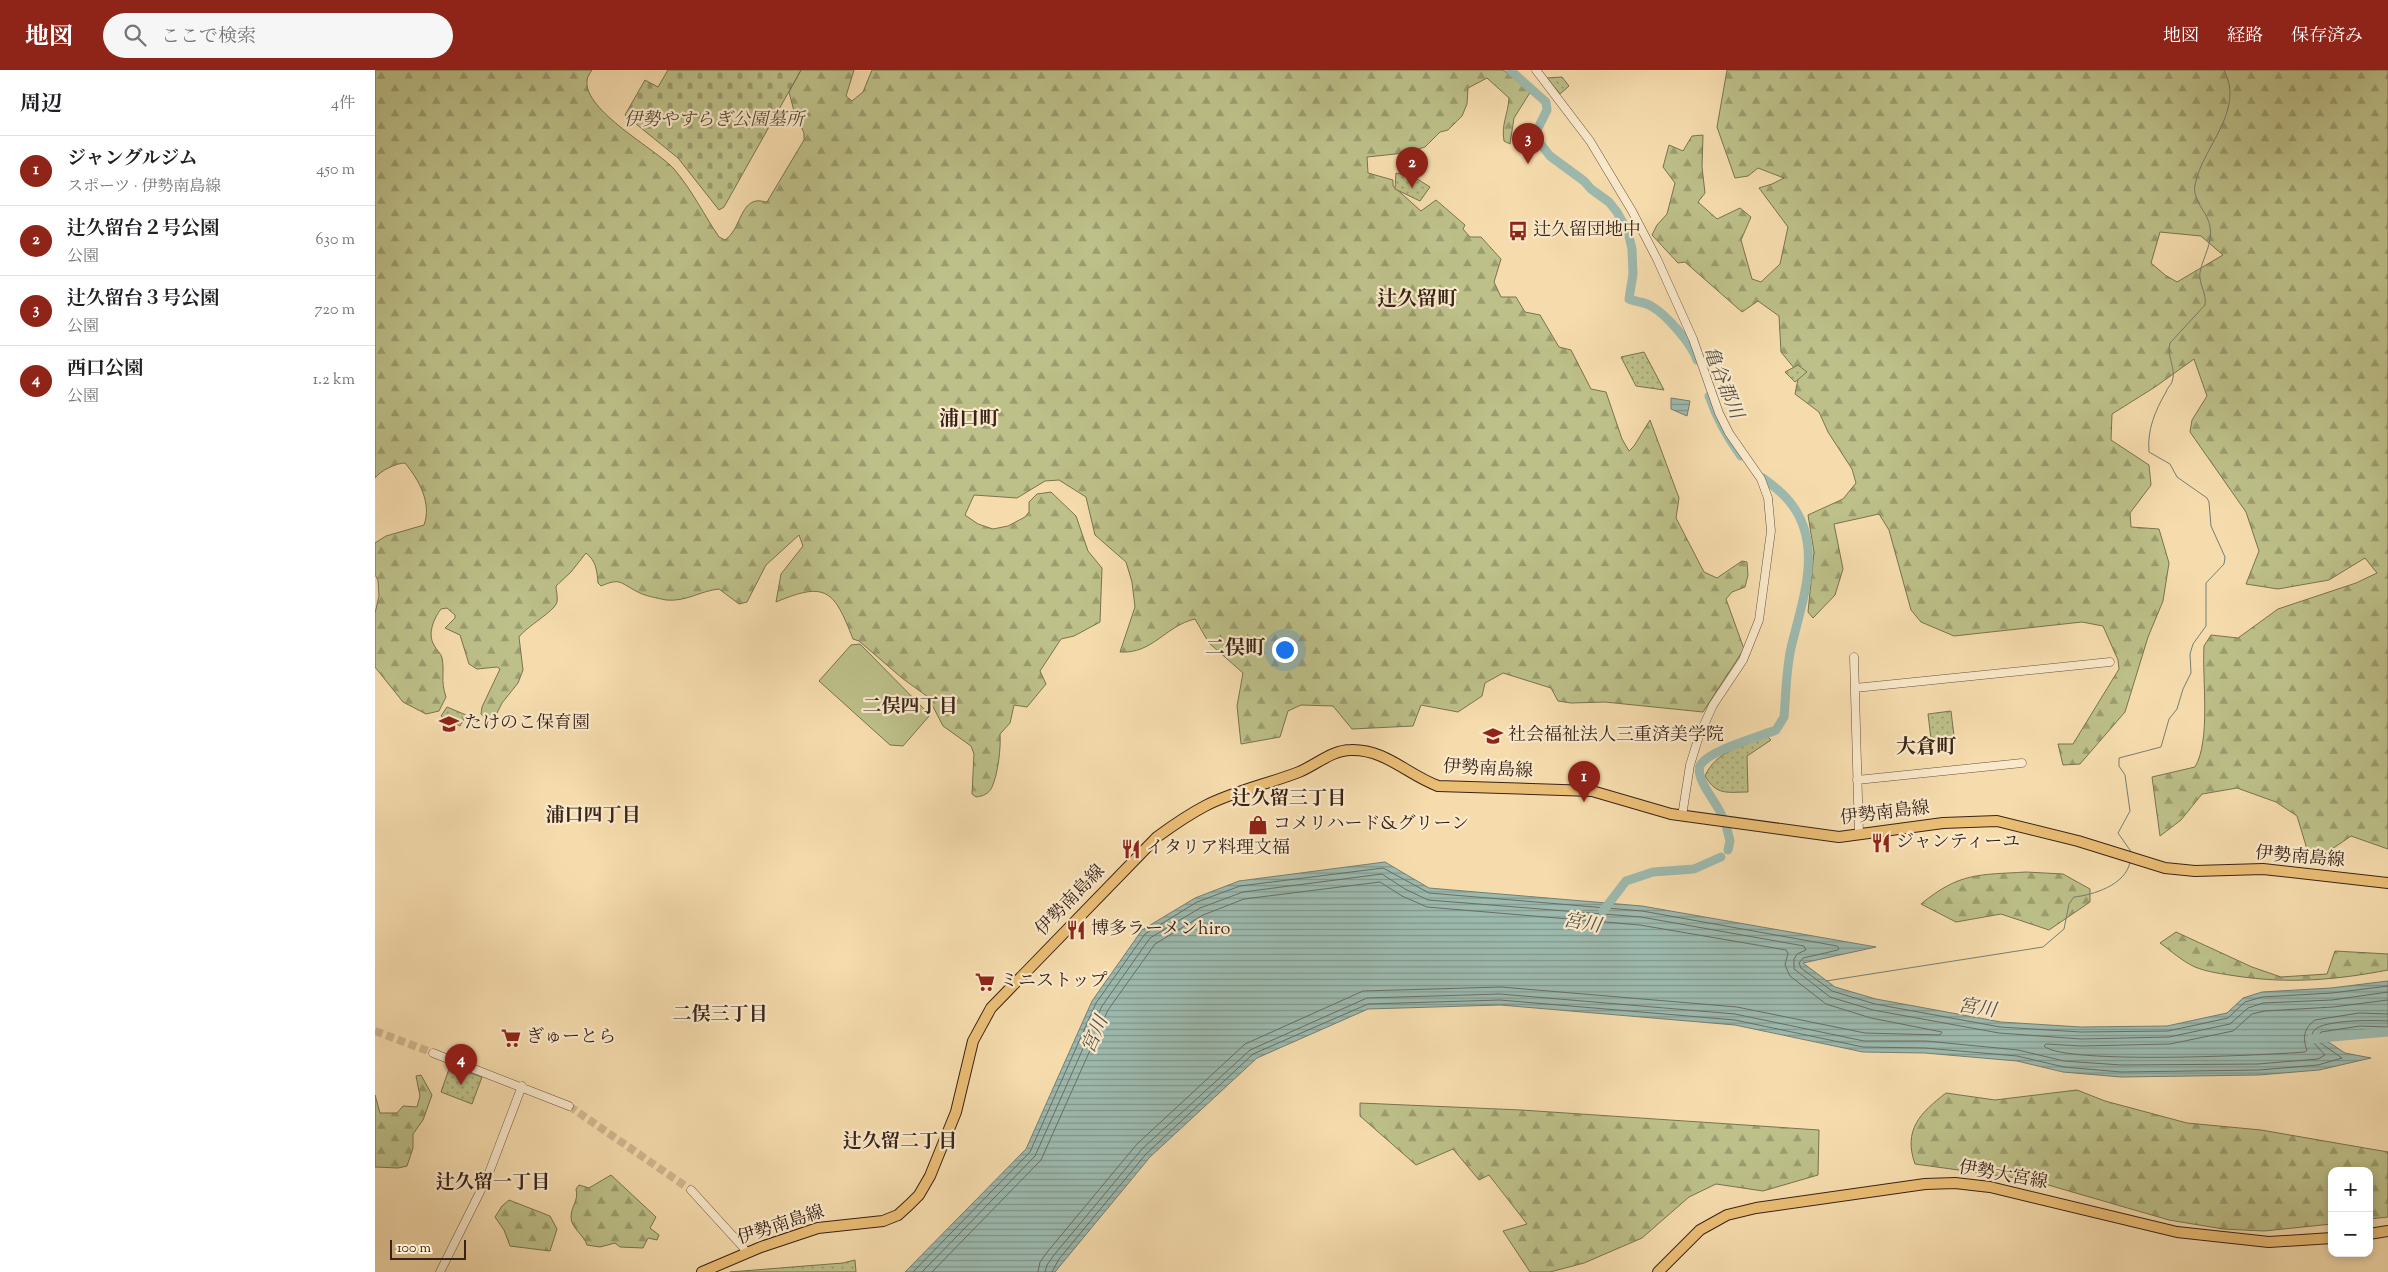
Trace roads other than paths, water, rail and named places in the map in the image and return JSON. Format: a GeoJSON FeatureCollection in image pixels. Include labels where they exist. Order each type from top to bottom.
{"type":"FeatureCollection","features":[{"type":"Feature","properties":{"kind":"main road","name":"伊勢南島線"},"geometry":{"type":"LineString","coordinates":[[702,1272],[746,1253],[818,1228],[883,1221],[898,1215],[913,1201],[930,1176],[956,1112],[973,1042],[991,1008],[1157,837],[1206,806],[1301,771],[1337,752],[1351,750],[1374,753],[1395,761],[1424,780],[1438,786],[1592,791],[1654,810],[1682,816],[1744,822],[1812,834],[1839,837],[1943,823],[1997,821],[2079,841],[2163,868],[2195,870],[2263,869],[2388,883]]}},
{"type":"Feature","properties":{"kind":"main road","name":"伊勢大宮線"},"geometry":{"type":"LineString","coordinates":[[1658,1272],[1700,1230],[1727,1215],[1756,1208],[1856,1192],[1925,1184],[1955,1183],[1990,1187],[2194,1234],[2269,1242],[2328,1238]]}},
{"type":"Feature","properties":{"kind":"main road"},"geometry":{"type":"LineString","coordinates":[[2373,1233],[2388,1231]]}},
{"type":"Feature","properties":{"kind":"street"},"geometry":{"type":"LineString","coordinates":[[1536,70],[1606,165],[1632,211],[1657,259],[1693,339],[1711,399],[1729,433],[1765,487],[1770,508],[1771,531],[1764,592],[1755,632],[1743,660],[1713,705],[1699,736],[1690,765],[1682,816]]}},
{"type":"Feature","properties":{"kind":"street"},"geometry":{"type":"LineString","coordinates":[[1854,656],[1859,835]]}},
{"type":"Feature","properties":{"kind":"street"},"geometry":{"type":"LineString","coordinates":[[1855,688],[2110,662]]}},
{"type":"Feature","properties":{"kind":"street"},"geometry":{"type":"LineString","coordinates":[[1857,780],[2023,763]]}},
{"type":"Feature","properties":{"kind":"street"},"geometry":{"type":"LineString","coordinates":[[433,1053],[522,1086],[569,1106]]}},
{"type":"Feature","properties":{"kind":"street"},"geometry":{"type":"LineString","coordinates":[[440,1272],[491,1169],[522,1086]]}},
{"type":"Feature","properties":{"kind":"street"},"geometry":{"type":"LineString","coordinates":[[691,1190],[746,1253]]}},
{"type":"Feature","properties":{"kind":"water"},"geometry":{"type":"Polygon","coordinates":[[[1671,398],[1690,401],[1687,416],[1671,409],[1671,398]]]}},
{"type":"Feature","properties":{"kind":"water"},"geometry":{"type":"Polygon","coordinates":[[[1385,862],[1429,888],[1642,906],[1876,947],[1803,963],[1835,987],[1876,999],[2001,1022],[2081,1027],[2167,1026],[2227,1013],[2243,998],[2262,992],[2331,988],[2388,981],[2388,1032],[2361,1031],[2321,1037],[2345,1053],[2371,1058],[2319,1070],[2259,1075],[2121,1077],[2063,1072],[2017,1061],[1925,1053],[1863,1052],[1735,1025],[1500,1005],[1368,1009],[1257,1058],[1150,1157],[1055,1272],[905,1272],[1026,1149],[1092,1001],[1142,930],[1195,898],[1239,881],[1385,862]]]}},
{"type":"Feature","properties":{"kind":"waterway","name":"亀谷郡川"},"geometry":{"type":"LineString","coordinates":[[1510,70],[1546,102],[1547,110],[1536,132],[1539,142],[1550,156],[1609,202],[1628,232],[1632,249],[1633,274],[1629,299],[1649,305],[1671,322],[1690,346],[1697,360]]}},
{"type":"Feature","properties":{"kind":"waterway"},"geometry":{"type":"LineString","coordinates":[[2132,853],[2118,833],[2130,811],[2125,775],[2119,766],[2119,758],[2161,747],[2169,719],[2177,709],[2183,689],[2191,673],[2190,654],[2193,644],[2206,626],[2206,583],[2224,564],[2225,557],[2211,526],[2207,498],[2177,477],[2170,464],[2149,452],[2149,436],[2155,414],[2173,377],[2173,367],[2169,353],[2170,343],[2205,305],[2200,272],[2211,233],[2209,222],[2196,196],[2195,185],[2199,171],[2220,129],[2230,100],[2229,85],[2224,70]]}},
{"type":"Feature","properties":{"kind":"waterway","name":"亀谷郡川"},"geometry":{"type":"LineString","coordinates":[[1709,396],[1723,428],[1741,456]]}},
{"type":"Feature","properties":{"kind":"waterway","name":"亀谷郡川"},"geometry":{"type":"LineString","coordinates":[[1722,816],[1701,780],[1700,766],[1706,759],[1724,749],[1776,730],[1784,717],[1789,656],[1808,573],[1806,536],[1800,518],[1789,501],[1763,478]]}},
{"type":"Feature","properties":{"kind":"waterway","name":"亀谷郡川"},"geometry":{"type":"LineString","coordinates":[[1726,825],[1730,841],[1728,850]]}},
{"type":"Feature","properties":{"kind":"waterway","name":"亀谷郡川"},"geometry":{"type":"LineString","coordinates":[[1603,911],[1626,881],[1653,872],[1694,869],[1721,857]]}},
{"type":"Feature","properties":{"kind":"waterway"},"geometry":{"type":"LineString","coordinates":[[1826,981],[2043,947],[2064,929],[2069,904],[2074,897],[2090,894],[2116,883],[2127,870],[2130,862]]}},
{"type":"Feature","properties":{"kind":"waterway","name":"宮川"},"geometry":{"type":"LineString","coordinates":[[2311,1039],[2388,1032]]}},
{"type":"Feature","properties":{"kind":"tunnel"},"geometry":{"type":"LineString","coordinates":[[375,1031],[433,1053]]}},
{"type":"Feature","properties":{"kind":"tunnel"},"geometry":{"type":"LineString","coordinates":[[569,1106],[691,1190]]}},
{"type":"Feature","properties":{"kind":"place","name":"辻久留台３号公園"},"geometry":{"type":"Point","coordinates":[1528,164]}},
{"type":"Feature","properties":{"kind":"place","name":"辻久留台２号公園"},"geometry":{"type":"Point","coordinates":[1412,188]}},
{"type":"Feature","properties":{"kind":"place","name":"辻久留団地中"},"geometry":{"type":"Point","coordinates":[1518,231]}},
{"type":"Feature","properties":{"kind":"place","name":"たけのこ保育園"},"geometry":{"type":"Point","coordinates":[449,724]}},
{"type":"Feature","properties":{"kind":"place","name":"社会福祉法人三重済美学院"},"geometry":{"type":"Point","coordinates":[1493,736]}},
{"type":"Feature","properties":{"kind":"place","name":"ジャングルジム"},"geometry":{"type":"Point","coordinates":[1584,802]}},
{"type":"Feature","properties":{"kind":"place","name":"コメリハード&グリーン"},"geometry":{"type":"Point","coordinates":[1258,825]}},
{"type":"Feature","properties":{"kind":"place","name":"ジャンティーユ"},"geometry":{"type":"Point","coordinates":[1881,843]}},
{"type":"Feature","properties":{"kind":"place","name":"イタリア料理文福"},"geometry":{"type":"Point","coordinates":[1131,849]}},
{"type":"Feature","properties":{"kind":"place","name":"博多ラーメンhiro"},"geometry":{"type":"Point","coordinates":[1076,930]}},
{"type":"Feature","properties":{"kind":"place","name":"ミニストップ"},"geometry":{"type":"Point","coordinates":[985,982]}},
{"type":"Feature","properties":{"kind":"place","name":"ぎゅーとら"},"geometry":{"type":"Point","coordinates":[511,1038]}},
{"type":"Feature","properties":{"kind":"place","name":"西口公園"},"geometry":{"type":"Point","coordinates":[461,1085]}},
{"type":"Feature","properties":{"kind":"district","name":"辻久留町"},"geometry":{"type":"Point","coordinates":[1417,300]}},
{"type":"Feature","properties":{"kind":"district","name":"浦口町"},"geometry":{"type":"Point","coordinates":[969,420]}},
{"type":"Feature","properties":{"kind":"district","name":"二俣町"},"geometry":{"type":"Point","coordinates":[1235,649]}},
{"type":"Feature","properties":{"kind":"district","name":"二俣四丁目"},"geometry":{"type":"Point","coordinates":[910,707]}},
{"type":"Feature","properties":{"kind":"district","name":"大倉町"},"geometry":{"type":"Point","coordinates":[1926,748]}},
{"type":"Feature","properties":{"kind":"district","name":"辻久留三丁目"},"geometry":{"type":"Point","coordinates":[1289,799]}},
{"type":"Feature","properties":{"kind":"district","name":"浦口四丁目"},"geometry":{"type":"Point","coordinates":[593,816]}},
{"type":"Feature","properties":{"kind":"district","name":"二俣三丁目"},"geometry":{"type":"Point","coordinates":[720,1015]}},
{"type":"Feature","properties":{"kind":"district","name":"辻久留二丁目"},"geometry":{"type":"Point","coordinates":[900,1142]}},
{"type":"Feature","properties":{"kind":"district","name":"辻久留一丁目"},"geometry":{"type":"Point","coordinates":[493,1183]}},
{"type":"Feature","properties":{"kind":"park label","name":"伊勢やすらぎ公園墓所"},"geometry":{"type":"Point","coordinates":[714,121]}}]}
